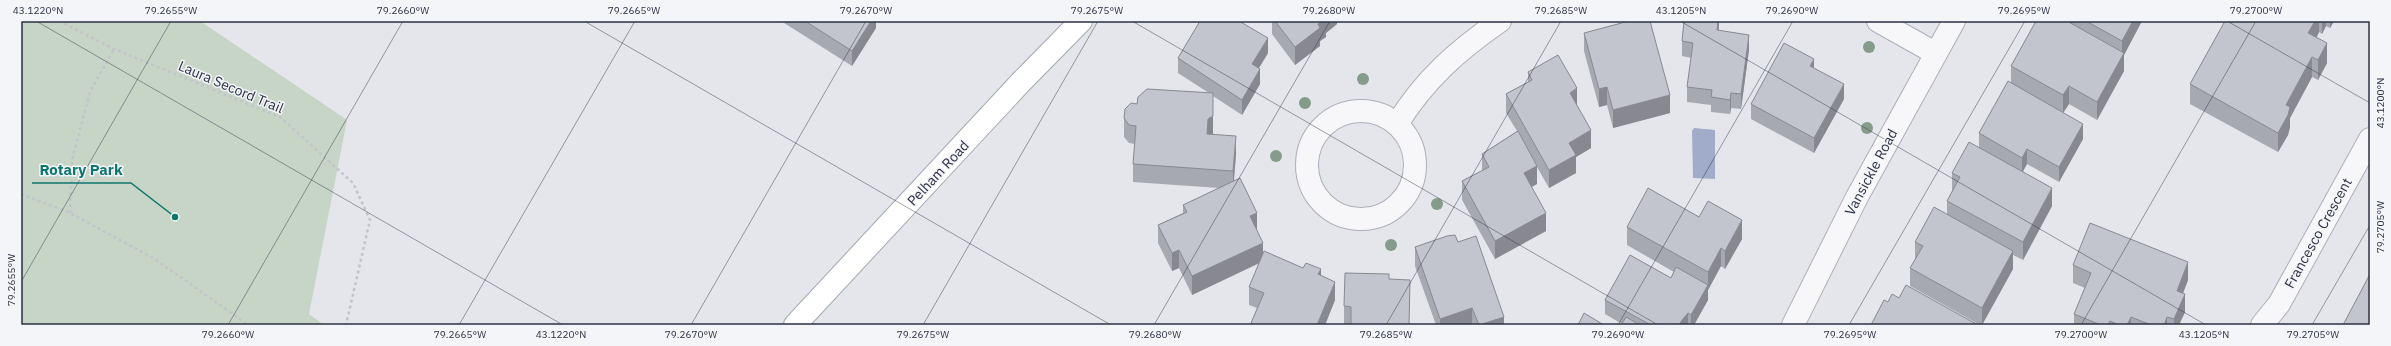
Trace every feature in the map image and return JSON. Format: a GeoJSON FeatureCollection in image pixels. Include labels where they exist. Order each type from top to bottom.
{"type":"FeatureCollection","features":[{"type":"Feature","properties":{"kind":"main road","name":"Pelham Road"},"geometry":{"type":"LineString","coordinates":[[795,325],[1021,82],[1081,21]]}},
{"type":"Feature","properties":{"kind":"street"},"geometry":{"type":"LineString","coordinates":[[1397,124],[1414,97],[1435,73],[1468,43],[1500,21]]}},
{"type":"Feature","properties":{"kind":"street"},"geometry":{"type":"LineString","coordinates":[[1878,21],[1935,53]]}},
{"type":"Feature","properties":{"kind":"street","name":"Vansickle Road"},"geometry":{"type":"LineString","coordinates":[[1793,325],[1857,197],[1954,21]]}},
{"type":"Feature","properties":{"kind":"street"},"geometry":{"type":"LineString","coordinates":[[1366,110],[1383,115],[1397,124],[1408,137],[1414,153],[1416,169],[1412,185],[1403,200],[1391,211],[1376,218],[1365,219],[1343,216],[1327,208],[1316,195],[1308,179],[1307,162],[1309,151],[1319,130],[1332,118],[1354,111],[1366,110]]}},
{"type":"Feature","properties":{"kind":"street","name":"Francesco Crescent"},"geometry":{"type":"LineString","coordinates":[[2262,325],[2279,304],[2370,139]]}},
{"type":"Feature","properties":{"kind":"path","name":"Laura Secord Trail"},"geometry":{"type":"LineString","coordinates":[[58,21],[114,49],[280,117],[353,183],[370,220],[346,325]]}},
{"type":"Feature","properties":{"kind":"path"},"geometry":{"type":"LineString","coordinates":[[70,214],[72,160],[90,92],[114,49]]}},
{"type":"Feature","properties":{"kind":"path"},"geometry":{"type":"LineString","coordinates":[[21,194],[70,214],[155,260],[248,325]]}},
{"type":"Feature","properties":{"kind":"green space"},"geometry":{"type":"Polygon","coordinates":[[[21,21],[200,21],[347,120],[309,314],[324,325],[21,325],[21,21]]]}},
{"type":"Feature","properties":{"kind":"water"},"geometry":{"type":"Polygon","coordinates":[[[1694,128],[1715,130],[1715,179],[1693,178],[1692,131],[1694,128]]]}},
{"type":"Feature","properties":{"kind":"building"},"geometry":{"type":"Polygon","coordinates":[[[805,21],[871,21],[852,51],[805,21]]]}},
{"type":"Feature","properties":{"kind":"building"},"geometry":{"type":"Polygon","coordinates":[[[1200,21],[1239,21],[1268,38],[1252,64],[1260,69],[1242,100],[1178,58],[1200,21]]]}},
{"type":"Feature","properties":{"kind":"building"},"geometry":{"type":"Polygon","coordinates":[[[1275,21],[1323,21],[1318,24],[1320,28],[1295,47],[1275,21]]]}},
{"type":"Feature","properties":{"kind":"building"},"geometry":{"type":"Polygon","coordinates":[[[1629,21],[1650,21],[1670,95],[1613,110],[1607,87],[1599,89],[1584,33],[1629,21]]]}},
{"type":"Feature","properties":{"kind":"building"},"geometry":{"type":"Polygon","coordinates":[[[1684,21],[1718,21],[1717,30],[1749,35],[1741,94],[1731,93],[1730,100],[1711,97],[1712,90],[1687,87],[1693,43],[1682,41],[1684,21]]]}},
{"type":"Feature","properties":{"kind":"building"},"geometry":{"type":"Polygon","coordinates":[[[2036,21],[2067,21],[2124,53],[2097,102],[2069,86],[2063,95],[2011,66],[2036,21]]]}},
{"type":"Feature","properties":{"kind":"building"},"geometry":{"type":"Polygon","coordinates":[[[2086,21],[2133,21],[2122,41],[2086,21]]]}},
{"type":"Feature","properties":{"kind":"building"},"geometry":{"type":"Polygon","coordinates":[[[2225,21],[2315,21],[2308,33],[2327,43],[2318,60],[2312,57],[2286,105],[2290,107],[2288,115],[2278,133],[2190,84],[2225,21]]]}},
{"type":"Feature","properties":{"kind":"building"},"geometry":{"type":"Polygon","coordinates":[[[1784,43],[1814,59],[1810,66],[1844,84],[1814,138],[1751,104],[1784,43]]]}},
{"type":"Feature","properties":{"kind":"building"},"geometry":{"type":"Polygon","coordinates":[[[1558,55],[1577,88],[1570,93],[1591,130],[1569,143],[1576,155],[1549,170],[1506,94],[1532,80],[1528,72],[1558,55]]]}},
{"type":"Feature","properties":{"kind":"building"},"geometry":{"type":"Polygon","coordinates":[[[2008,81],[2083,124],[2059,167],[2027,149],[2022,158],[1979,133],[2008,81]]]}},
{"type":"Feature","properties":{"kind":"building"},"geometry":{"type":"Polygon","coordinates":[[[1147,89],[1213,93],[1213,116],[1208,119],[1207,134],[1236,136],[1233,171],[1133,164],[1136,126],[1129,125],[1124,118],[1125,109],[1131,103],[1137,104],[1138,97],[1147,89]]]}},
{"type":"Feature","properties":{"kind":"building"},"geometry":{"type":"Polygon","coordinates":[[[1518,131],[1537,166],[1524,173],[1546,213],[1495,241],[1462,181],[1489,167],[1482,154],[1518,131]]]}},
{"type":"Feature","properties":{"kind":"building"},"geometry":{"type":"Polygon","coordinates":[[[1969,142],[2052,188],[2023,242],[1947,201],[1960,177],[1952,173],[1969,142]]]}},
{"type":"Feature","properties":{"kind":"building"},"geometry":{"type":"Polygon","coordinates":[[[1240,178],[1257,213],[1250,216],[1263,243],[1192,276],[1179,250],[1172,253],[1158,225],[1187,212],[1183,205],[1240,178]]]}},
{"type":"Feature","properties":{"kind":"building"},"geometry":{"type":"Polygon","coordinates":[[[1648,188],[1699,217],[1708,201],[1742,220],[1725,251],[1721,248],[1708,272],[1627,227],[1648,188]]]}},
{"type":"Feature","properties":{"kind":"building"},"geometry":{"type":"Polygon","coordinates":[[[1934,207],[2013,251],[1982,308],[1910,268],[1923,246],[1915,242],[1934,207]]]}},
{"type":"Feature","properties":{"kind":"building"},"geometry":{"type":"Polygon","coordinates":[[[2090,223],[2188,262],[2177,291],[2185,294],[2174,319],[2167,317],[2164,325],[2151,325],[2131,317],[2127,325],[2119,325],[2110,321],[2108,325],[2101,325],[2074,314],[2091,273],[2073,265],[2090,223]]]}},
{"type":"Feature","properties":{"kind":"building"},"geometry":{"type":"Polygon","coordinates":[[[1455,235],[1458,242],[1476,236],[1504,317],[1479,325],[1472,308],[1440,319],[1415,247],[1447,236],[1455,235]]]}},
{"type":"Feature","properties":{"kind":"building"},"geometry":{"type":"Polygon","coordinates":[[[1264,251],[1303,268],[1306,263],[1321,269],[1318,274],[1335,282],[1317,325],[1255,325],[1251,323],[1264,293],[1249,287],[1264,251]]]}},
{"type":"Feature","properties":{"kind":"building"},"geometry":{"type":"Polygon","coordinates":[[[1630,255],[1671,278],[1676,267],[1708,285],[1691,315],[1688,313],[1679,325],[1651,325],[1605,300],[1630,255]]]}},
{"type":"Feature","properties":{"kind":"building"},"geometry":{"type":"Polygon","coordinates":[[[1345,273],[1389,274],[1389,279],[1410,280],[1409,325],[1351,325],[1351,307],[1344,306],[1345,273]]]}},
{"type":"Feature","properties":{"kind":"building"},"geometry":{"type":"Polygon","coordinates":[[[2370,274],[2370,325],[2343,325],[2370,274]]]}},
{"type":"Feature","properties":{"kind":"building"},"geometry":{"type":"Polygon","coordinates":[[[1906,285],[1978,325],[1871,325],[1884,300],[1888,302],[1892,294],[1899,298],[1906,285]]]}},
{"type":"Feature","properties":{"kind":"building"},"geometry":{"type":"Polygon","coordinates":[[[1584,313],[1604,325],[1578,325],[1584,313]]]}},
{"type":"Feature","properties":{"kind":"building"},"geometry":{"type":"Polygon","coordinates":[[[1626,317],[1640,325],[1621,325],[1626,317]]]}},
{"type":"Feature","properties":{"kind":"place","name":"Rotary Park"},"geometry":{"type":"Point","coordinates":[175,217]}}]}
